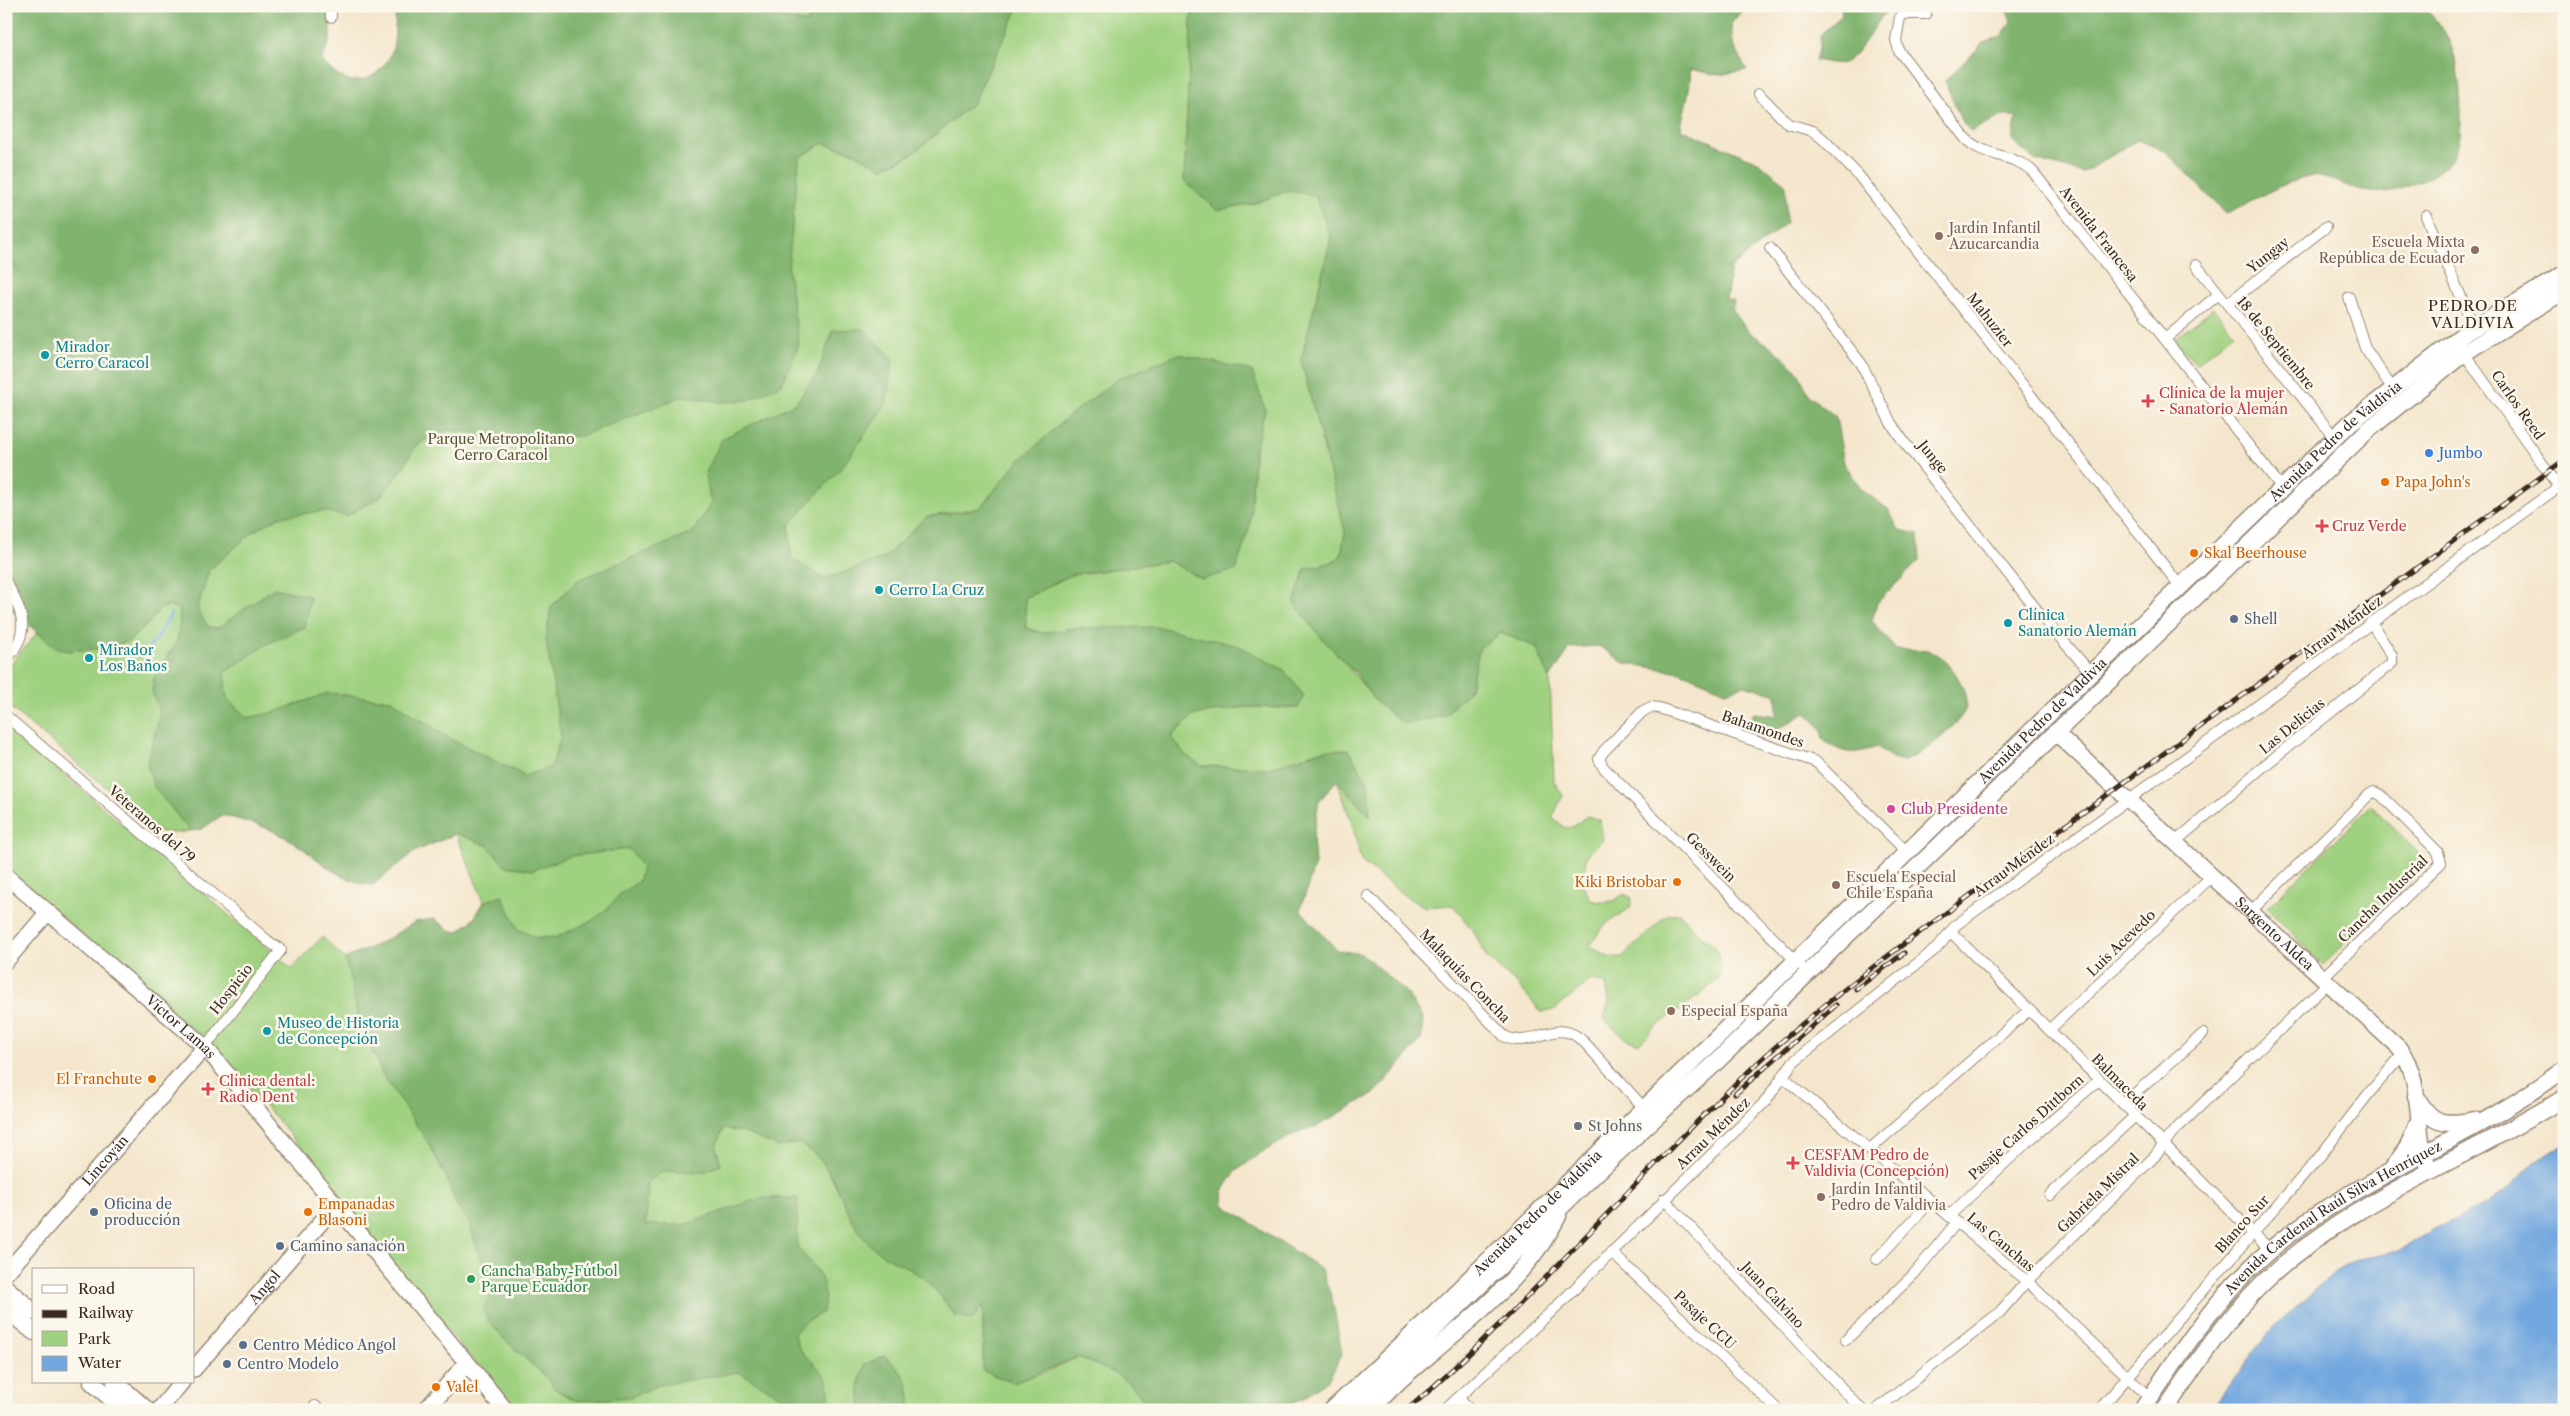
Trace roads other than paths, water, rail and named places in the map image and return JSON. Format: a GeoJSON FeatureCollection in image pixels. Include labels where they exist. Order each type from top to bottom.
{"type":"FeatureCollection","features":[{"type":"Feature","properties":{"kind":"main road","name":"Avenida Pedro de Valdivia"},"geometry":{"type":"LineString","coordinates":[[1332,1410],[1513,1244],[1566,1201],[1638,1132],[1708,1069],[2283,511],[2460,347],[2474,327],[2564,274]]}},
{"type":"Feature","properties":{"kind":"main road","name":"Avenida Pedro de Valdivia"},"geometry":{"type":"LineString","coordinates":[[1349,1410],[1423,1342],[1513,1244],[1644,1108],[2180,586],[2335,438],[2392,388],[2460,347],[2564,291]]}},
{"type":"Feature","properties":{"kind":"main road"},"geometry":{"type":"LineString","coordinates":[[2283,511],[2285,501],[2282,488],[2304,491]]}},
{"type":"Feature","properties":{"kind":"main road"},"geometry":{"type":"LineString","coordinates":[[2180,586],[2184,598],[2183,608]]}},
{"type":"Feature","properties":{"kind":"main road"},"geometry":{"type":"LineString","coordinates":[[2091,673],[2109,679]]}},
{"type":"Feature","properties":{"kind":"main road"},"geometry":{"type":"LineString","coordinates":[[2035,727],[2055,732],[2052,721],[2054,709]]}},
{"type":"Feature","properties":{"kind":"main road","name":"Avenida Cardenal Raúl Silva Henríquez"},"geometry":{"type":"LineString","coordinates":[[2146,1404],[2213,1309],[2270,1250],[2318,1215],[2389,1171],[2489,1118],[2564,1069]]}},
{"type":"Feature","properties":{"kind":"main road"},"geometry":{"type":"LineString","coordinates":[[2416,1096],[2428,1114],[2440,1122],[2453,1124],[2489,1118]]}},
{"type":"Feature","properties":{"kind":"main road","name":"Avenida Cardenal Raúl Silva Henríquez"},"geometry":{"type":"LineString","coordinates":[[2165,1410],[2230,1319],[2278,1269],[2339,1222],[2430,1170],[2564,1098]]}},
{"type":"Feature","properties":{"kind":"main road"},"geometry":{"type":"LineString","coordinates":[[2389,1171],[2408,1147],[2418,1123]]}},
{"type":"Feature","properties":{"kind":"main road"},"geometry":{"type":"LineString","coordinates":[[1372,1410],[1392,1387],[1487,1304],[1518,1273],[1548,1234],[1566,1201]]}},
{"type":"Feature","properties":{"kind":"main road"},"geometry":{"type":"LineString","coordinates":[[1513,1244],[1518,1273]]}},
{"type":"Feature","properties":{"kind":"main road"},"geometry":{"type":"LineString","coordinates":[[6,1288],[32,1310]]}},
{"type":"Feature","properties":{"kind":"main road"},"geometry":{"type":"LineString","coordinates":[[1423,1342],[1487,1304]]}},
{"type":"Feature","properties":{"kind":"main road"},"geometry":{"type":"LineString","coordinates":[[6,1309],[32,1330]]}},
{"type":"Feature","properties":{"kind":"main road"},"geometry":{"type":"LineString","coordinates":[[426,1410],[466,1363]]}},
{"type":"Feature","properties":{"kind":"main road","name":"Víctor Lamas"},"geometry":{"type":"LineString","coordinates":[[466,1363],[505,1410]]}},
{"type":"Feature","properties":{"kind":"main road"},"geometry":{"type":"LineString","coordinates":[[94,1384],[124,1410]]}},
{"type":"Feature","properties":{"kind":"main road"},"geometry":{"type":"LineString","coordinates":[[117,1384],[147,1410]]}},
{"type":"Feature","properties":{"kind":"street","name":"Avenida Francesa"},"geometry":{"type":"LineString","coordinates":[[1926,14],[1901,10],[1896,40],[1900,51],[1965,138],[1979,149],[2019,162],[2030,169],[2282,488]]}},
{"type":"Feature","properties":{"kind":"street","name":"Mahuzier"},"geometry":{"type":"LineString","coordinates":[[1759,94],[1788,124],[1813,131],[1823,139],[1859,176],[2180,586]]}},
{"type":"Feature","properties":{"kind":"street"},"geometry":{"type":"LineString","coordinates":[[2426,216],[2474,327]]}},
{"type":"Feature","properties":{"kind":"street","name":"Yungay"},"geometry":{"type":"LineString","coordinates":[[2227,304],[2326,228]]}},
{"type":"Feature","properties":{"kind":"street","name":"Junge"},"geometry":{"type":"LineString","coordinates":[[1770,248],[1862,363],[1900,438],[2044,619],[2091,673]]}},
{"type":"Feature","properties":{"kind":"street","name":"18 de Septiembre"},"geometry":{"type":"LineString","coordinates":[[2196,265],[2335,438]]}},
{"type":"Feature","properties":{"kind":"street"},"geometry":{"type":"LineString","coordinates":[[2165,339],[2219,294]]}},
{"type":"Feature","properties":{"kind":"street"},"geometry":{"type":"LineString","coordinates":[[2348,296],[2365,348],[2392,388]]}},
{"type":"Feature","properties":{"kind":"street","name":"Carlos Reed"},"geometry":{"type":"LineString","coordinates":[[2460,347],[2561,485]]}},
{"type":"Feature","properties":{"kind":"street","name":"Arrau Méndez"},"geometry":{"type":"LineString","coordinates":[[1445,1410],[1765,1102],[1793,1062],[1937,948],[1965,917],[2129,800],[2561,485]]}},
{"type":"Feature","properties":{"kind":"street"},"geometry":{"type":"LineString","coordinates":[[6,582],[16,599],[23,631],[21,641],[6,660]]}},
{"type":"Feature","properties":{"kind":"street","name":"Las Delicias"},"geometry":{"type":"LineString","coordinates":[[2175,842],[2264,766],[2392,663],[2392,656],[2371,622]]}},
{"type":"Feature","properties":{"kind":"street","name":"Bahamondes"},"geometry":{"type":"LineString","coordinates":[[1600,759],[1601,754],[1644,711],[1651,707],[1659,708],[1816,762],[1906,852]]}},
{"type":"Feature","properties":{"kind":"street","name":"Veteranos del 79"},"geometry":{"type":"LineString","coordinates":[[6,716],[268,941],[281,950]]}},
{"type":"Feature","properties":{"kind":"street","name":"Sargento Aldea"},"geometry":{"type":"LineString","coordinates":[[2055,732],[2403,1054],[2412,1073],[2422,1153],[2430,1170]]}},
{"type":"Feature","properties":{"kind":"street","name":"Gesswein"},"geometry":{"type":"LineString","coordinates":[[1600,759],[1603,767],[1807,972]]}},
{"type":"Feature","properties":{"kind":"street","name":"Cancha Industrial"},"geometry":{"type":"LineString","coordinates":[[2250,912],[2370,794],[2374,792],[2381,795],[2438,852],[2441,863],[2325,980]]}},
{"type":"Feature","properties":{"kind":"street","name":"Víctor Lamas"},"geometry":{"type":"LineString","coordinates":[[6,876],[205,1047],[466,1363]]}},
{"type":"Feature","properties":{"kind":"street","name":"Luis Acevedo"},"geometry":{"type":"LineString","coordinates":[[2049,1030],[2212,876]]}},
{"type":"Feature","properties":{"kind":"street","name":"Malaquías Concha"},"geometry":{"type":"LineString","coordinates":[[1368,896],[1504,1036],[1522,1041],[1552,1031],[1574,1034],[1585,1043],[1644,1108]]}},
{"type":"Feature","properties":{"kind":"street"},"geometry":{"type":"LineString","coordinates":[[6,960],[48,912]]}},
{"type":"Feature","properties":{"kind":"street","name":"Balmaceda"},"geometry":{"type":"LineString","coordinates":[[1951,932],[2270,1250]]}},
{"type":"Feature","properties":{"kind":"street","name":"Hospicio"},"geometry":{"type":"LineString","coordinates":[[205,1047],[281,950]]}},
{"type":"Feature","properties":{"kind":"street","name":"Gabriela Mistral"},"geometry":{"type":"LineString","coordinates":[[1876,1410],[1999,1313],[2027,1281],[2156,1155],[2171,1134],[2325,980]]}},
{"type":"Feature","properties":{"kind":"street"},"geometry":{"type":"LineString","coordinates":[[1870,1149],[2029,1010]]}},
{"type":"Feature","properties":{"kind":"street"},"geometry":{"type":"LineString","coordinates":[[2123,1104],[2203,1034]]}},
{"type":"Feature","properties":{"kind":"street","name":"Lincoyán"},"geometry":{"type":"LineString","coordinates":[[6,1274],[205,1047]]}},
{"type":"Feature","properties":{"kind":"street","name":"Blanco Sur"},"geometry":{"type":"LineString","coordinates":[[2099,1410],[2252,1232],[2317,1160],[2370,1092],[2403,1054]]}},
{"type":"Feature","properties":{"kind":"street","name":"Las Canchas"},"geometry":{"type":"LineString","coordinates":[[1782,1076],[2027,1281],[2127,1376],[2146,1404]]}},
{"type":"Feature","properties":{"kind":"street","name":"Pasaje Carlos Dittborn"},"geometry":{"type":"LineString","coordinates":[[1846,1340],[1914,1274],[1953,1219],[2026,1143],[2099,1080]]}},
{"type":"Feature","properties":{"kind":"street"},"geometry":{"type":"LineString","coordinates":[[2050,1194],[2135,1116]]}},
{"type":"Feature","properties":{"kind":"street","name":"Juan Calvino"},"geometry":{"type":"LineString","coordinates":[[1664,1199],[1862,1410]]}},
{"type":"Feature","properties":{"kind":"street"},"geometry":{"type":"LineString","coordinates":[[1878,1259],[1930,1201]]}},
{"type":"Feature","properties":{"kind":"street","name":"Angol"},"geometry":{"type":"LineString","coordinates":[[195,1368],[336,1205]]}},
{"type":"Feature","properties":{"kind":"street","name":"Pasaje CCU"},"geometry":{"type":"LineString","coordinates":[[1611,1252],[1778,1410]]}},
{"type":"Feature","properties":{"kind":"street"},"geometry":{"type":"LineString","coordinates":[[159,1410],[180,1384]]}},
{"type":"Feature","properties":{"kind":"street"},"geometry":{"type":"LineString","coordinates":[[1458,1398],[1470,1410]]}},
{"type":"Feature","properties":{"kind":"water"},"geometry":{"type":"Polygon","coordinates":[[[2564,1144],[2564,1410],[2211,1410],[2268,1334],[2336,1272],[2359,1258],[2398,1251],[2434,1229],[2489,1203],[2507,1190],[2533,1163],[2564,1144]]]}},
{"type":"Feature","properties":{"kind":"waterway"},"geometry":{"type":"LineString","coordinates":[[142,654],[156,640],[171,614]]}},
{"type":"Feature","properties":{"kind":"railway"},"geometry":{"type":"LineString","coordinates":[[1407,1410],[1452,1370],[1538,1286],[1663,1156],[1749,1071],[1823,1006],[1901,946],[2564,460]]}},
{"type":"Feature","properties":{"kind":"railway"},"geometry":{"type":"LineString","coordinates":[[1856,989],[1904,953]]}},
{"type":"Feature","properties":{"kind":"railway"},"geometry":{"type":"LineString","coordinates":[[1735,1094],[1836,1005]]}},
{"type":"Feature","properties":{"kind":"place","name":"Jardín Infantil Azucarcandia"},"geometry":{"type":"Point","coordinates":[1939,236]}},
{"type":"Feature","properties":{"kind":"place","name":"Escuela Mixta República de Ecuador"},"geometry":{"type":"Point","coordinates":[2475,250]}},
{"type":"Feature","properties":{"kind":"place","name":"Mirador Cerro Caracol"},"geometry":{"type":"Point","coordinates":[45,355]}},
{"type":"Feature","properties":{"kind":"place","name":"Clínica de la mujer - Sanatorio Alemán"},"geometry":{"type":"Point","coordinates":[2148,401]}},
{"type":"Feature","properties":{"kind":"place","name":"Jumbo"},"geometry":{"type":"Point","coordinates":[2429,453]}},
{"type":"Feature","properties":{"kind":"place","name":"Papa John's"},"geometry":{"type":"Point","coordinates":[2385,482]}},
{"type":"Feature","properties":{"kind":"place","name":"Cruz Verde"},"geometry":{"type":"Point","coordinates":[2322,526]}},
{"type":"Feature","properties":{"kind":"place","name":"Skal Beerhouse"},"geometry":{"type":"Point","coordinates":[2194,553]}},
{"type":"Feature","properties":{"kind":"place","name":"Cerro La Cruz"},"geometry":{"type":"Point","coordinates":[879,590]}},
{"type":"Feature","properties":{"kind":"place","name":"Shell"},"geometry":{"type":"Point","coordinates":[2234,619]}},
{"type":"Feature","properties":{"kind":"place","name":"Clínica Sanatorio Alemán"},"geometry":{"type":"Point","coordinates":[2008,623]}},
{"type":"Feature","properties":{"kind":"place","name":"Mirador Los Baños"},"geometry":{"type":"Point","coordinates":[89,658]}},
{"type":"Feature","properties":{"kind":"place","name":"Club Presidente"},"geometry":{"type":"Point","coordinates":[1891,809]}},
{"type":"Feature","properties":{"kind":"place","name":"Kiki Bristobar"},"geometry":{"type":"Point","coordinates":[1677,882]}},
{"type":"Feature","properties":{"kind":"place","name":"Escuela Especial Chile España"},"geometry":{"type":"Point","coordinates":[1836,885]}},
{"type":"Feature","properties":{"kind":"place","name":"Especial España"},"geometry":{"type":"Point","coordinates":[1671,1011]}},
{"type":"Feature","properties":{"kind":"place","name":"Museo de Historia de Concepción"},"geometry":{"type":"Point","coordinates":[267,1031]}},
{"type":"Feature","properties":{"kind":"place","name":"El Franchute"},"geometry":{"type":"Point","coordinates":[152,1079]}},
{"type":"Feature","properties":{"kind":"place","name":"Clínica dental: Radio Dent"},"geometry":{"type":"Point","coordinates":[208,1089]}},
{"type":"Feature","properties":{"kind":"place","name":"St Johns"},"geometry":{"type":"Point","coordinates":[1578,1126]}},
{"type":"Feature","properties":{"kind":"place","name":"CESFAM Pedro de Valdivia (Concepción)"},"geometry":{"type":"Point","coordinates":[1793,1163]}},
{"type":"Feature","properties":{"kind":"place","name":"Jardín Infantil Pedro de Valdivia"},"geometry":{"type":"Point","coordinates":[1821,1197]}},
{"type":"Feature","properties":{"kind":"place","name":"Oficina de producción"},"geometry":{"type":"Point","coordinates":[94,1212]}},
{"type":"Feature","properties":{"kind":"place","name":"Empanadas Blasoni"},"geometry":{"type":"Point","coordinates":[308,1212]}},
{"type":"Feature","properties":{"kind":"place","name":"Camino sanación"},"geometry":{"type":"Point","coordinates":[280,1246]}},
{"type":"Feature","properties":{"kind":"place","name":"Cancha Baby-Fútbol Parque Ecuador"},"geometry":{"type":"Point","coordinates":[471,1279]}},
{"type":"Feature","properties":{"kind":"place","name":"Centro Médico Angol"},"geometry":{"type":"Point","coordinates":[243,1345]}},
{"type":"Feature","properties":{"kind":"place","name":"Centro Modelo"},"geometry":{"type":"Point","coordinates":[227,1364]}},
{"type":"Feature","properties":{"kind":"place","name":"Valel"},"geometry":{"type":"Point","coordinates":[436,1387]}},
{"type":"Feature","properties":{"kind":"district","name":"PEDRO DE VALDIVIA"},"geometry":{"type":"Point","coordinates":[2473,314]}},
{"type":"Feature","properties":{"kind":"park label","name":"Parque Metropolitano Cerro Caracol"},"geometry":{"type":"Point","coordinates":[501,448]}}]}
